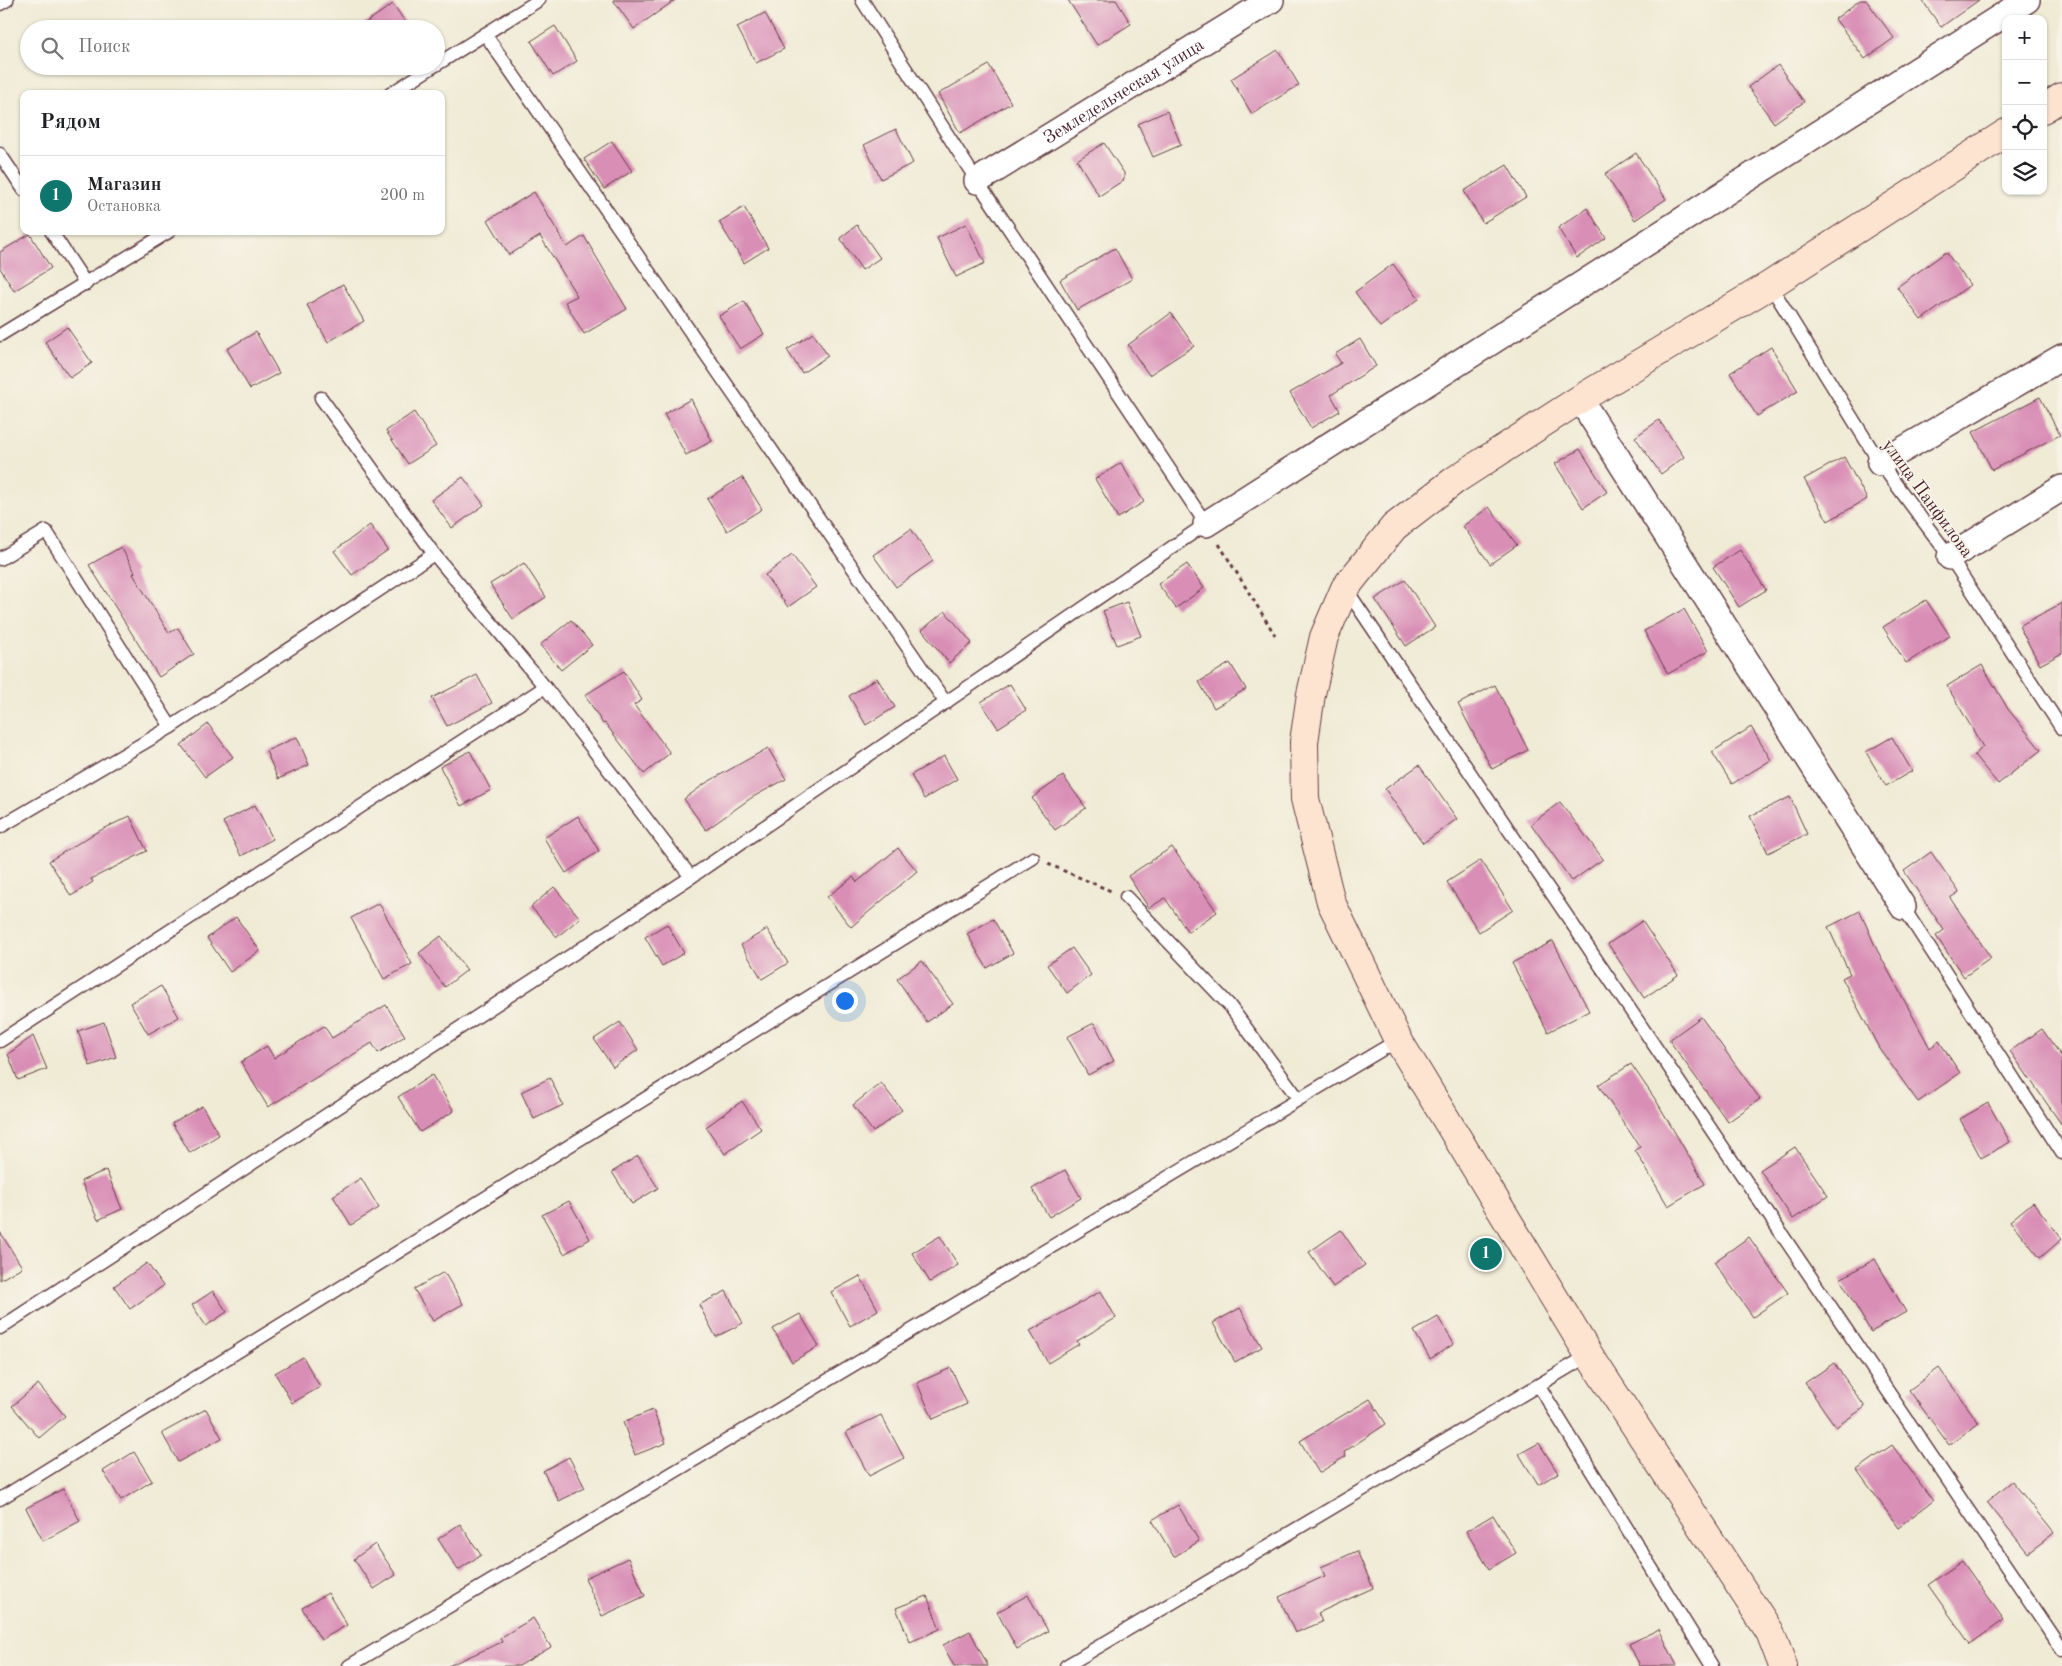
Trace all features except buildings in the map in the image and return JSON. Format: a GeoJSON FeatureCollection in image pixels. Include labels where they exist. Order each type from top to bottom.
{"type":"FeatureCollection","features":[{"type":"Feature","properties":{"kind":"main road"},"geometry":{"type":"LineString","coordinates":[[2047,106],[2062,97]]}},
{"type":"Feature","properties":{"kind":"main road"},"geometry":{"type":"LineString","coordinates":[[1783,1666],[1770,1632],[1589,1355],[1398,1040],[1331,902],[1305,799],[1304,742],[1311,694],[1324,637],[1345,588],[1394,527],[1455,480],[1580,399],[1770,285],[2002,136]]}},
{"type":"Feature","properties":{"kind":"street","name":"Земледельческая улица"},"geometry":{"type":"LineString","coordinates":[[977,181],[1271,0]]}},
{"type":"Feature","properties":{"kind":"street"},"geometry":{"type":"LineString","coordinates":[[1206,524],[2027,0]]}},
{"type":"Feature","properties":{"kind":"street"},"geometry":{"type":"LineString","coordinates":[[1880,463],[2062,357]]}},
{"type":"Feature","properties":{"kind":"street"},"geometry":{"type":"LineString","coordinates":[[1580,399],[1904,907]]}},
{"type":"Feature","properties":{"kind":"street"},"geometry":{"type":"LineString","coordinates":[[1950,557],[2062,488]]}},
{"type":"Feature","properties":{"kind":"lane"},"geometry":{"type":"LineString","coordinates":[[0,4],[7,0]]}},
{"type":"Feature","properties":{"kind":"lane"},"geometry":{"type":"LineString","coordinates":[[445,59],[539,0]]}},
{"type":"Feature","properties":{"kind":"lane"},"geometry":{"type":"LineString","coordinates":[[0,1328],[691,877],[1206,524],[977,181],[862,0]]}},
{"type":"Feature","properties":{"kind":"lane"},"geometry":{"type":"LineString","coordinates":[[485,34],[946,703]]}},
{"type":"Feature","properties":{"kind":"lane"},"geometry":{"type":"LineString","coordinates":[[396,90],[419,75]]}},
{"type":"Feature","properties":{"kind":"lane"},"geometry":{"type":"LineString","coordinates":[[0,154],[20,184]]}},
{"type":"Feature","properties":{"kind":"lane"},"geometry":{"type":"LineString","coordinates":[[54,235],[86,284]]}},
{"type":"Feature","properties":{"kind":"lane"},"geometry":{"type":"LineString","coordinates":[[0,334],[86,284],[164,235]]}},
{"type":"Feature","properties":{"kind":"lane","name":"улица Панфилова"},"geometry":{"type":"LineString","coordinates":[[1770,285],[1880,463],[1950,557],[2062,729]]}},
{"type":"Feature","properties":{"kind":"lane"},"geometry":{"type":"LineString","coordinates":[[320,398],[434,554],[545,687],[691,877]]}},
{"type":"Feature","properties":{"kind":"lane"},"geometry":{"type":"LineString","coordinates":[[0,560],[46,531],[171,727]]}},
{"type":"Feature","properties":{"kind":"lane"},"geometry":{"type":"LineString","coordinates":[[0,827],[171,727],[434,554]]}},
{"type":"Feature","properties":{"kind":"lane"},"geometry":{"type":"LineString","coordinates":[[1345,588],[2062,1649]]}},
{"type":"Feature","properties":{"kind":"lane"},"geometry":{"type":"LineString","coordinates":[[0,1041],[545,687]]}},
{"type":"Feature","properties":{"kind":"lane"},"geometry":{"type":"LineString","coordinates":[[0,1499],[1033,858]]}},
{"type":"Feature","properties":{"kind":"lane"},"geometry":{"type":"LineString","coordinates":[[1126,897],[1228,1005],[1298,1098]]}},
{"type":"Feature","properties":{"kind":"lane"},"geometry":{"type":"LineString","coordinates":[[1904,907],[2062,1153]]}},
{"type":"Feature","properties":{"kind":"lane"},"geometry":{"type":"LineString","coordinates":[[349,1666],[1398,1040]]}},
{"type":"Feature","properties":{"kind":"lane"},"geometry":{"type":"LineString","coordinates":[[1066,1666],[1589,1355]]}},
{"type":"Feature","properties":{"kind":"lane"},"geometry":{"type":"LineString","coordinates":[[1539,1386],[1712,1666]]}},
{"type":"Feature","properties":{"kind":"path"},"geometry":{"type":"LineString","coordinates":[[1206,524],[1275,636]]}},
{"type":"Feature","properties":{"kind":"path"},"geometry":{"type":"LineString","coordinates":[[1033,858],[1126,897]]}},
{"type":"Feature","properties":{"kind":"place","name":"Магазин"},"geometry":{"type":"Point","coordinates":[1486,1254]}}]}
